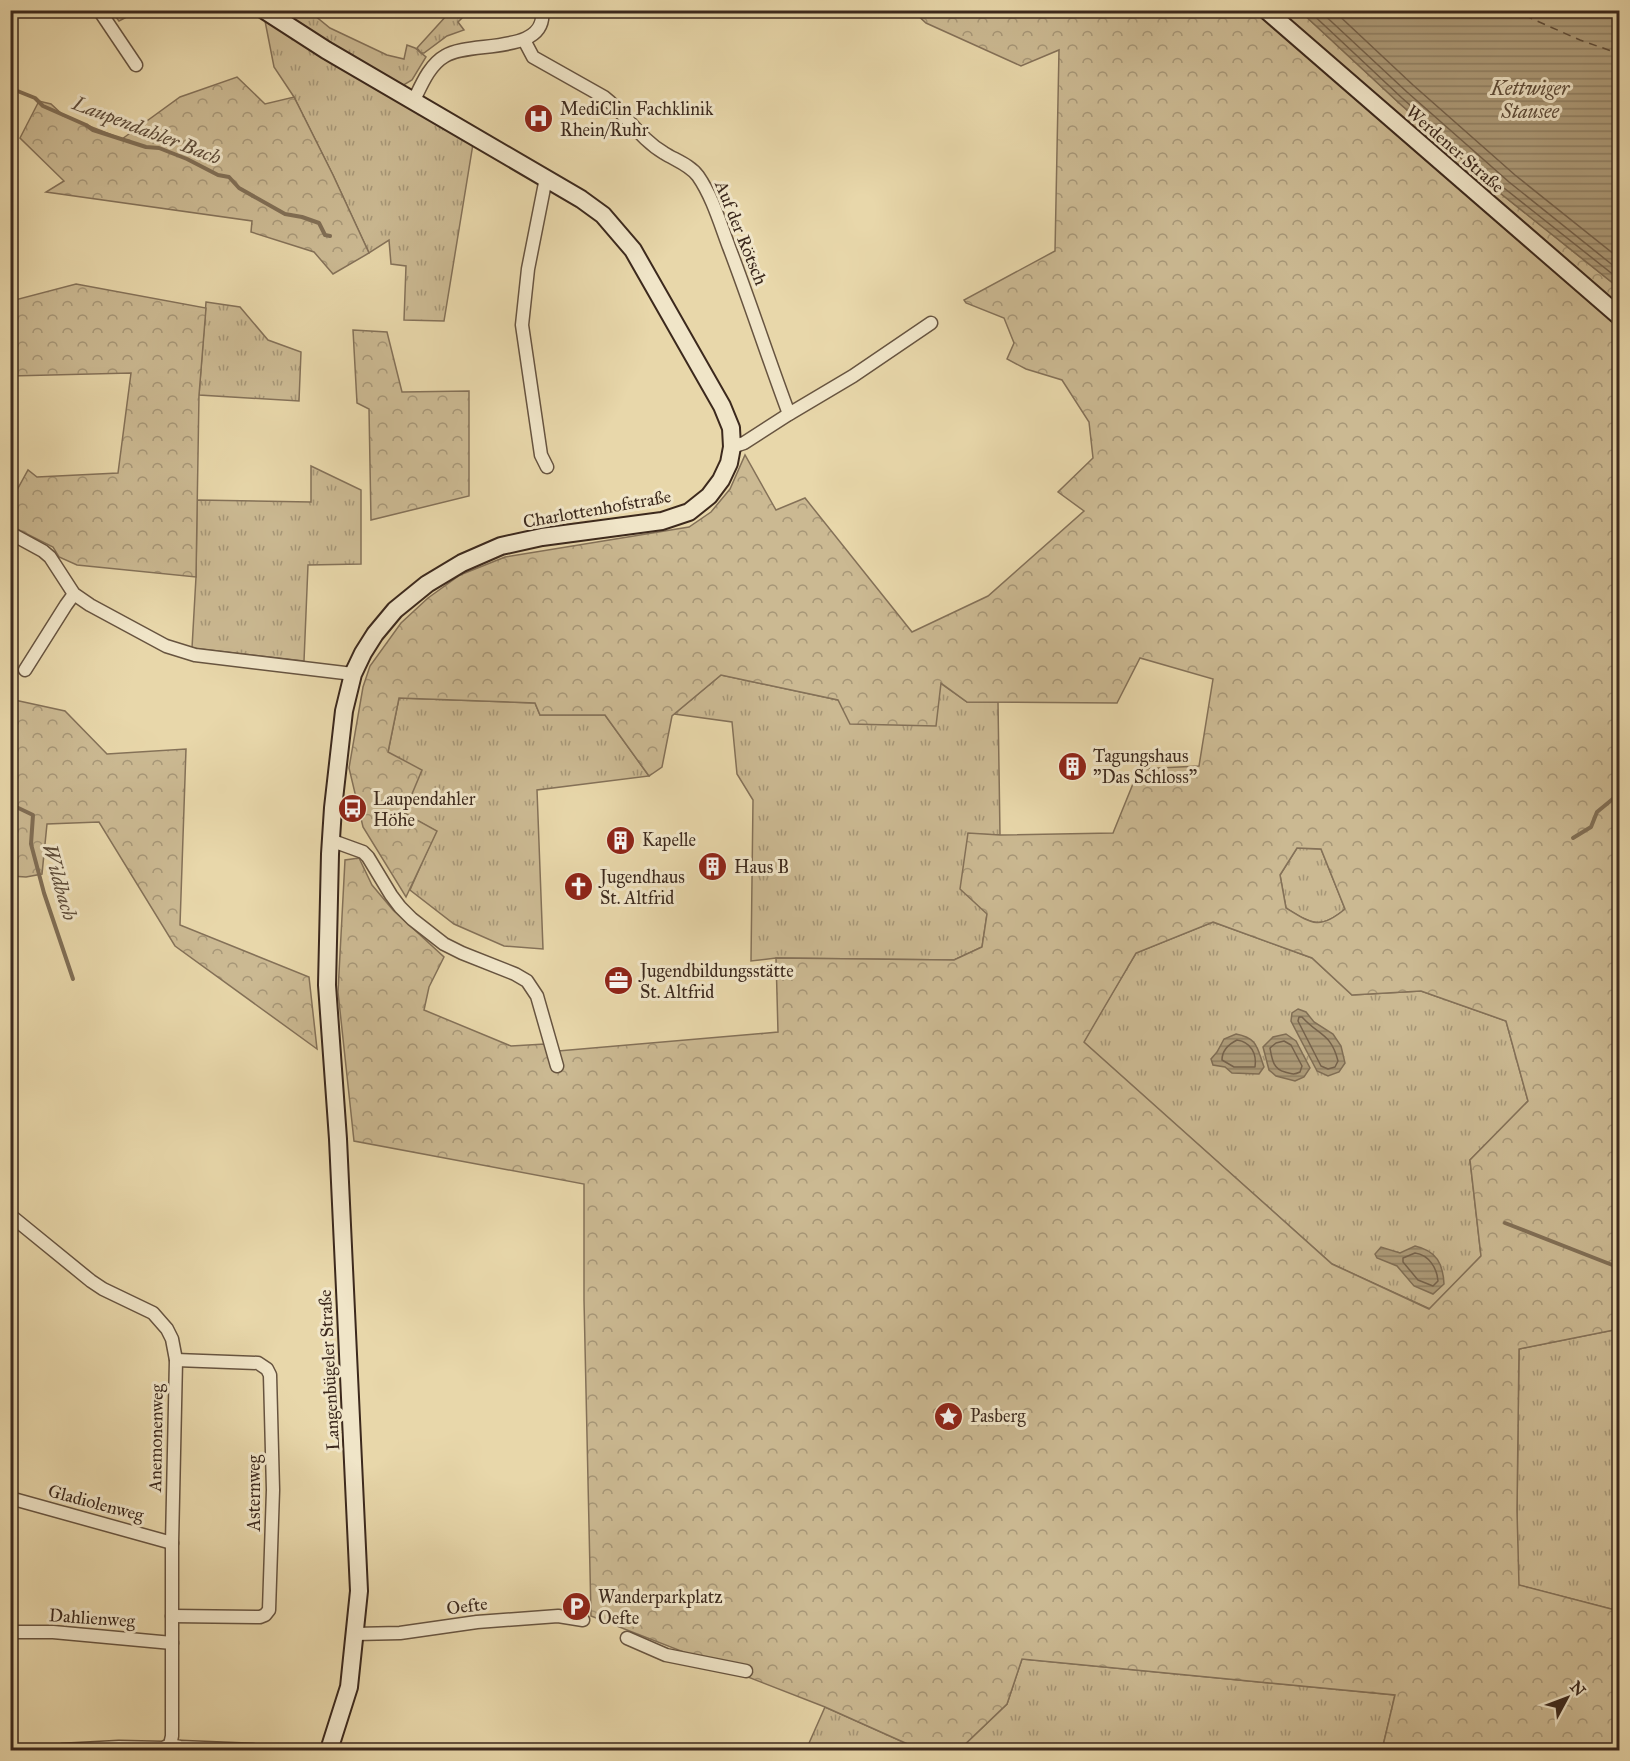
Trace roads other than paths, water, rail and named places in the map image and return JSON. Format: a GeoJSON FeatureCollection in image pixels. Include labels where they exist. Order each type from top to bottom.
{"type":"FeatureCollection","features":[{"type":"Feature","properties":{"kind":"main road","name":"Charlottenhofstraße"},"geometry":{"type":"LineString","coordinates":[[264,10],[413,102],[581,199],[603,215],[633,250],[722,406],[731,428],[732,447],[729,463],[721,480],[709,496],[689,512],[662,521],[542,537],[501,546],[462,563],[427,584],[395,610],[375,634],[354,674],[344,711],[330,840],[327,985]]}},
{"type":"Feature","properties":{"kind":"main road","name":"Werdener Straße"},"geometry":{"type":"LineString","coordinates":[[1266,10],[1620,316]]}},
{"type":"Feature","properties":{"kind":"main road","name":"Langenbügeler Straße"},"geometry":{"type":"LineString","coordinates":[[327,985],[338,1150],[359,1591],[349,1687],[329,1750]]}},
{"type":"Feature","properties":{"kind":"street"},"geometry":{"type":"LineString","coordinates":[[99,10],[136,65]]}},
{"type":"Feature","properties":{"kind":"street"},"geometry":{"type":"LineString","coordinates":[[413,102],[435,64],[447,54],[464,49],[524,40],[539,26],[542,10]]}},
{"type":"Feature","properties":{"kind":"street","name":"Auf der Rötsch"},"geometry":{"type":"LineString","coordinates":[[524,40],[533,57],[604,97],[647,141],[689,167],[697,175],[720,224],[789,414]]}},
{"type":"Feature","properties":{"kind":"street"},"geometry":{"type":"LineString","coordinates":[[546,178],[528,268],[522,325],[541,456],[547,467]]}},
{"type":"Feature","properties":{"kind":"street"},"geometry":{"type":"LineString","coordinates":[[732,447],[744,443],[853,376],[931,323]]}},
{"type":"Feature","properties":{"kind":"street"},"geometry":{"type":"LineString","coordinates":[[10,533],[43,550],[74,594],[166,646],[195,655],[354,674]]}},
{"type":"Feature","properties":{"kind":"street"},"geometry":{"type":"LineString","coordinates":[[25,670],[74,594]]}},
{"type":"Feature","properties":{"kind":"street"},"geometry":{"type":"LineString","coordinates":[[330,840],[363,852],[400,907],[444,944],[527,981],[537,996],[557,1066]]}},
{"type":"Feature","properties":{"kind":"street","name":"Anemonenweg"},"geometry":{"type":"LineString","coordinates":[[10,1215],[91,1281],[153,1313],[167,1329],[172,1339],[176,1360],[172,1543],[172,1736],[170,1745]]}},
{"type":"Feature","properties":{"kind":"street","name":"Asternweg"},"geometry":{"type":"LineString","coordinates":[[172,1616],[260,1617],[265,1615],[269,1610],[273,1490],[270,1374],[267,1369],[258,1363],[176,1360]]}},
{"type":"Feature","properties":{"kind":"street","name":"Gladiolenweg"},"geometry":{"type":"LineString","coordinates":[[10,1498],[172,1543]]}},
{"type":"Feature","properties":{"kind":"street","name":"Oefte"},"geometry":{"type":"LineString","coordinates":[[355,1634],[400,1633],[477,1622],[558,1616],[583,1620]]}},
{"type":"Feature","properties":{"kind":"street","name":"Dahlienweg"},"geometry":{"type":"LineString","coordinates":[[10,1632],[53,1632],[171,1643]]}},
{"type":"Feature","properties":{"kind":"street"},"geometry":{"type":"LineString","coordinates":[[627,1638],[666,1655],[746,1671]]}},
{"type":"Feature","properties":{"kind":"street"},"geometry":{"type":"LineString","coordinates":[[62,1750],[119,1747],[163,1748],[170,1745],[253,1750]]}},
{"type":"Feature","properties":{"kind":"water","name":"Kettwiger Stausee"},"geometry":{"type":"Polygon","coordinates":[[[1300,11],[1619,11],[1619,288],[1500,193],[1300,11]]]}},
{"type":"Feature","properties":{"kind":"water"},"geometry":{"type":"Polygon","coordinates":[[[1298,1009],[1306,1012],[1314,1022],[1333,1034],[1341,1046],[1345,1063],[1339,1072],[1328,1076],[1317,1071],[1291,1021],[1292,1013],[1298,1009]]]}},
{"type":"Feature","properties":{"kind":"water"},"geometry":{"type":"Polygon","coordinates":[[[1236,1034],[1249,1038],[1256,1045],[1264,1067],[1259,1074],[1232,1073],[1225,1067],[1213,1065],[1211,1059],[1224,1039],[1236,1034]]]}},
{"type":"Feature","properties":{"kind":"water"},"geometry":{"type":"Polygon","coordinates":[[[1286,1034],[1296,1041],[1310,1068],[1304,1077],[1295,1081],[1276,1076],[1269,1070],[1263,1047],[1273,1037],[1286,1034]]]}},
{"type":"Feature","properties":{"kind":"water"},"geometry":{"type":"Polygon","coordinates":[[[1415,1246],[1434,1255],[1442,1270],[1444,1284],[1433,1294],[1414,1286],[1397,1266],[1377,1258],[1375,1254],[1381,1247],[1400,1253],[1415,1246]]]}},
{"type":"Feature","properties":{"kind":"waterway","name":"Laupendahler Bach"},"geometry":{"type":"LineString","coordinates":[[10,88],[35,98],[43,106],[93,130],[146,147],[159,148],[218,175],[229,177],[239,188],[285,214],[319,223],[325,235],[330,236]]}},
{"type":"Feature","properties":{"kind":"waterway"},"geometry":{"type":"LineString","coordinates":[[1573,838],[1591,827],[1597,812],[1620,793]]}},
{"type":"Feature","properties":{"kind":"waterway","name":"Wildbach"},"geometry":{"type":"LineString","coordinates":[[10,804],[33,815],[31,844],[44,893],[73,979]]}},
{"type":"Feature","properties":{"kind":"waterway"},"geometry":{"type":"LineString","coordinates":[[1505,1223],[1620,1268]]}},
{"type":"Feature","properties":{"kind":"place","name":"MediClin Fachklinik Rhein/Ruhr"},"geometry":{"type":"Point","coordinates":[539,119]}},
{"type":"Feature","properties":{"kind":"place","name":"Tagungshaus \"Das Schloss\""},"geometry":{"type":"Point","coordinates":[1072,766]}},
{"type":"Feature","properties":{"kind":"place","name":"Laupendahler Höhe"},"geometry":{"type":"Point","coordinates":[352,809]}},
{"type":"Feature","properties":{"kind":"place","name":"Kapelle"},"geometry":{"type":"Point","coordinates":[621,840]}},
{"type":"Feature","properties":{"kind":"place","name":"Haus B"},"geometry":{"type":"Point","coordinates":[713,867]}},
{"type":"Feature","properties":{"kind":"place","name":"Jugendhaus St. Altfrid"},"geometry":{"type":"Point","coordinates":[579,887]}},
{"type":"Feature","properties":{"kind":"place","name":"Jugendbildungsstätte St. Altfrid"},"geometry":{"type":"Point","coordinates":[619,981]}},
{"type":"Feature","properties":{"kind":"place","name":"Pasberg"},"geometry":{"type":"Point","coordinates":[949,1416]}},
{"type":"Feature","properties":{"kind":"place","name":"Wanderparkplatz Oefte"},"geometry":{"type":"Point","coordinates":[577,1607]}}]}
